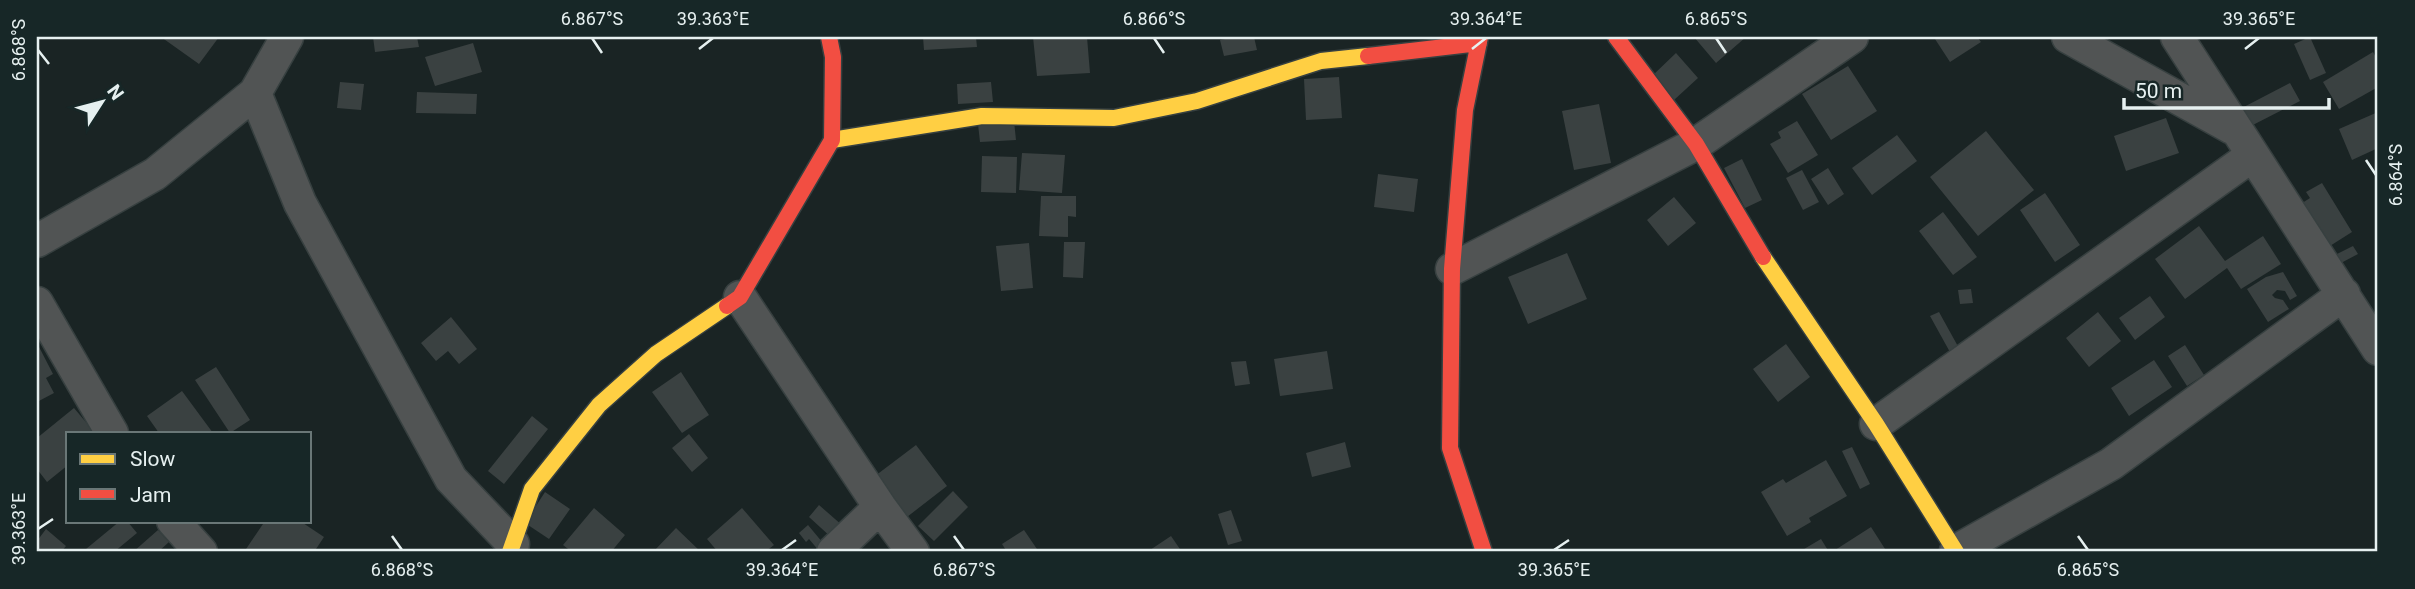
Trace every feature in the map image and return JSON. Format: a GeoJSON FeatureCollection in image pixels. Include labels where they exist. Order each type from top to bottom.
{"type":"FeatureCollection","features":[{"type":"Feature","properties":{"kind":"street"},"geometry":{"type":"LineString","coordinates":[[37,241],[155,174],[255,93],[288,37]]}},
{"type":"Feature","properties":{"kind":"street"},"geometry":{"type":"LineString","coordinates":[[255,93],[300,203],[451,479],[512,548],[532,489],[599,405],[656,354],[740,298],[832,140],[834,57],[829,37]]}},
{"type":"Feature","properties":{"kind":"street"},"geometry":{"type":"LineString","coordinates":[[1616,37],[1696,144],[1772,272],[1876,424],[1956,552],[2111,464],[2344,294]]}},
{"type":"Feature","properties":{"kind":"street"},"geometry":{"type":"LineString","coordinates":[[1452,269],[1696,144],[1852,37]]}},
{"type":"Feature","properties":{"kind":"street"},"geometry":{"type":"LineString","coordinates":[[2068,37],[2245,143]]}},
{"type":"Feature","properties":{"kind":"street"},"geometry":{"type":"LineString","coordinates":[[2177,37],[2378,349]]}},
{"type":"Feature","properties":{"kind":"street"},"geometry":{"type":"LineString","coordinates":[[832,140],[982,116],[1114,118],[1197,101],[1321,61],[1480,40],[1465,110],[1452,269],[1450,448],[1484,552]]}},
{"type":"Feature","properties":{"kind":"street"},"geometry":{"type":"LineString","coordinates":[[1876,424],[2245,143]]}},
{"type":"Feature","properties":{"kind":"street"},"geometry":{"type":"LineString","coordinates":[[740,298],[913,552]]}},
{"type":"Feature","properties":{"kind":"street"},"geometry":{"type":"LineString","coordinates":[[37,303],[111,432]]}},
{"type":"Feature","properties":{"kind":"street"},"geometry":{"type":"LineString","coordinates":[[833,552],[880,507]]}},
{"type":"Feature","properties":{"kind":"street"},"geometry":{"type":"LineString","coordinates":[[174,522],[201,552]]}},
{"type":"Feature","properties":{"kind":"building"},"geometry":{"type":"Polygon","coordinates":[[[161,37],[219,37],[199,64],[161,37]]]}},
{"type":"Feature","properties":{"kind":"building"},"geometry":{"type":"Polygon","coordinates":[[[373,37],[417,37],[419,47],[375,52],[373,37]]]}},
{"type":"Feature","properties":{"kind":"building"},"geometry":{"type":"Polygon","coordinates":[[[923,37],[976,37],[977,47],[924,50],[923,37]]]}},
{"type":"Feature","properties":{"kind":"building"},"geometry":{"type":"Polygon","coordinates":[[[1033,37],[1087,37],[1090,73],[1037,76],[1033,37]]]}},
{"type":"Feature","properties":{"kind":"building"},"geometry":{"type":"Polygon","coordinates":[[[1254,37],[1257,50],[1224,56],[1220,40],[1254,37]]]}},
{"type":"Feature","properties":{"kind":"building"},"geometry":{"type":"Polygon","coordinates":[[[1694,37],[1746,37],[1716,63],[1694,37]]]}},
{"type":"Feature","properties":{"kind":"building"},"geometry":{"type":"Polygon","coordinates":[[[1977,37],[1981,42],[1950,62],[1935,39],[1977,37]]]}},
{"type":"Feature","properties":{"kind":"building"},"geometry":{"type":"Polygon","coordinates":[[[2310,37],[2326,73],[2310,80],[2294,44],[2310,37]]]}},
{"type":"Feature","properties":{"kind":"building"},"geometry":{"type":"Polygon","coordinates":[[[473,43],[482,72],[435,86],[425,57],[473,43]]]}},
{"type":"Feature","properties":{"kind":"building"},"geometry":{"type":"Polygon","coordinates":[[[2373,52],[2378,61],[2378,87],[2339,109],[2323,82],[2373,52]]]}},
{"type":"Feature","properties":{"kind":"building"},"geometry":{"type":"Polygon","coordinates":[[[1676,53],[1698,78],[1674,100],[1652,76],[1676,53]]]}},
{"type":"Feature","properties":{"kind":"building"},"geometry":{"type":"Polygon","coordinates":[[[1848,66],[1877,111],[1831,140],[1802,94],[1848,66]]]}},
{"type":"Feature","properties":{"kind":"building"},"geometry":{"type":"Polygon","coordinates":[[[1339,77],[1342,118],[1306,120],[1304,79],[1339,77]]]}},
{"type":"Feature","properties":{"kind":"building"},"geometry":{"type":"Polygon","coordinates":[[[340,82],[364,84],[361,110],[337,108],[340,82]]]}},
{"type":"Feature","properties":{"kind":"building"},"geometry":{"type":"Polygon","coordinates":[[[991,82],[993,102],[958,104],[957,84],[991,82]]]}},
{"type":"Feature","properties":{"kind":"building"},"geometry":{"type":"Polygon","coordinates":[[[2290,83],[2300,101],[2247,128],[2238,110],[2290,83]]]}},
{"type":"Feature","properties":{"kind":"building"},"geometry":{"type":"Polygon","coordinates":[[[417,92],[477,94],[476,114],[416,113],[417,92]]]}},
{"type":"Feature","properties":{"kind":"building"},"geometry":{"type":"Polygon","coordinates":[[[1599,104],[1611,163],[1574,170],[1562,111],[1599,104]]]}},
{"type":"Feature","properties":{"kind":"building"},"geometry":{"type":"Polygon","coordinates":[[[2378,112],[2378,148],[2352,160],[2339,129],[2378,112]]]}},
{"type":"Feature","properties":{"kind":"building"},"geometry":{"type":"Polygon","coordinates":[[[2166,118],[2179,153],[2126,171],[2114,136],[2166,118]]]}},
{"type":"Feature","properties":{"kind":"building"},"geometry":{"type":"Polygon","coordinates":[[[1014,121],[1016,140],[980,142],[978,124],[1014,121]]]}},
{"type":"Feature","properties":{"kind":"building"},"geometry":{"type":"Polygon","coordinates":[[[1797,121],[1818,155],[1788,173],[1770,144],[1781,138],[1778,132],[1797,121]]]}},
{"type":"Feature","properties":{"kind":"building"},"geometry":{"type":"Polygon","coordinates":[[[1986,131],[2034,190],[1978,236],[1930,177],[1986,131]]]}},
{"type":"Feature","properties":{"kind":"building"},"geometry":{"type":"Polygon","coordinates":[[[1897,135],[1917,161],[1872,195],[1852,168],[1897,135]]]}},
{"type":"Feature","properties":{"kind":"building"},"geometry":{"type":"Polygon","coordinates":[[[1022,153],[1065,155],[1062,193],[1019,190],[1022,153]]]}},
{"type":"Feature","properties":{"kind":"building"},"geometry":{"type":"Polygon","coordinates":[[[982,156],[1017,157],[1016,193],[981,192],[982,156]]]}},
{"type":"Feature","properties":{"kind":"building"},"geometry":{"type":"Polygon","coordinates":[[[1742,159],[1762,200],[1745,208],[1724,168],[1742,159]]]}},
{"type":"Feature","properties":{"kind":"building"},"geometry":{"type":"Polygon","coordinates":[[[1828,168],[1844,194],[1828,205],[1811,179],[1828,168]]]}},
{"type":"Feature","properties":{"kind":"building"},"geometry":{"type":"Polygon","coordinates":[[[1802,170],[1819,202],[1803,210],[1786,178],[1802,170]]]}},
{"type":"Feature","properties":{"kind":"building"},"geometry":{"type":"Polygon","coordinates":[[[1378,174],[1418,179],[1414,212],[1374,207],[1378,174]]]}},
{"type":"Feature","properties":{"kind":"building"},"geometry":{"type":"Polygon","coordinates":[[[2322,183],[2352,232],[2322,251],[2296,207],[2310,198],[2306,192],[2322,183]]]}},
{"type":"Feature","properties":{"kind":"building"},"geometry":{"type":"Polygon","coordinates":[[[2045,193],[2080,245],[2055,262],[2020,210],[2045,193]]]}},
{"type":"Feature","properties":{"kind":"building"},"geometry":{"type":"Polygon","coordinates":[[[1041,196],[1076,196],[1076,217],[1068,216],[1068,237],[1039,236],[1041,196]]]}},
{"type":"Feature","properties":{"kind":"building"},"geometry":{"type":"Polygon","coordinates":[[[1674,197],[1696,223],[1668,246],[1647,220],[1674,197]]]}},
{"type":"Feature","properties":{"kind":"building"},"geometry":{"type":"Polygon","coordinates":[[[1943,212],[1977,257],[1953,275],[1919,231],[1943,212]]]}},
{"type":"Feature","properties":{"kind":"building"},"geometry":{"type":"Polygon","coordinates":[[[2199,226],[2225,261],[2263,236],[2281,264],[2241,289],[2227,268],[2185,299],[2155,259],[2199,226]]]}},
{"type":"Feature","properties":{"kind":"building"},"geometry":{"type":"Polygon","coordinates":[[[1064,242],[1085,242],[1083,278],[1063,277],[1064,242]]]}},
{"type":"Feature","properties":{"kind":"building"},"geometry":{"type":"Polygon","coordinates":[[[1029,243],[1033,288],[1001,291],[996,246],[1029,243]]]}},
{"type":"Feature","properties":{"kind":"building"},"geometry":{"type":"Polygon","coordinates":[[[2353,246],[2358,254],[2341,263],[2337,254],[2353,246]]]}},
{"type":"Feature","properties":{"kind":"building"},"geometry":{"type":"Polygon","coordinates":[[[1567,253],[1587,299],[1528,324],[1508,277],[1567,253]]]}},
{"type":"Feature","properties":{"kind":"building"},"geometry":{"type":"Polygon","coordinates":[[[2283,272],[2297,296],[2290,300],[2285,291],[2277,290],[2272,295],[2283,300],[2289,309],[2268,322],[2247,289],[2266,277],[2283,272]]]}},
{"type":"Feature","properties":{"kind":"building"},"geometry":{"type":"Polygon","coordinates":[[[1971,289],[1973,303],[1960,304],[1958,290],[1971,289]]]}},
{"type":"Feature","properties":{"kind":"building"},"geometry":{"type":"Polygon","coordinates":[[[2150,296],[2165,317],[2135,340],[2119,318],[2150,296]]]}},
{"type":"Feature","properties":{"kind":"building"},"geometry":{"type":"Polygon","coordinates":[[[1939,312],[1960,350],[1951,354],[1930,316],[1939,312]]]}},
{"type":"Feature","properties":{"kind":"building"},"geometry":{"type":"Polygon","coordinates":[[[2098,312],[2121,341],[2089,367],[2066,338],[2098,312]]]}},
{"type":"Feature","properties":{"kind":"building"},"geometry":{"type":"Polygon","coordinates":[[[451,317],[477,349],[459,364],[448,351],[436,361],[421,343],[451,317]]]}},
{"type":"Feature","properties":{"kind":"building"},"geometry":{"type":"Polygon","coordinates":[[[37,343],[53,374],[46,378],[54,393],[37,402],[37,343]]]}},
{"type":"Feature","properties":{"kind":"building"},"geometry":{"type":"Polygon","coordinates":[[[1786,344],[1810,377],[1778,402],[1753,369],[1786,344]]]}},
{"type":"Feature","properties":{"kind":"building"},"geometry":{"type":"Polygon","coordinates":[[[2185,345],[2204,375],[2187,386],[2168,356],[2185,345]]]}},
{"type":"Feature","properties":{"kind":"building"},"geometry":{"type":"Polygon","coordinates":[[[1327,351],[1333,389],[1280,396],[1274,359],[1327,351]]]}},
{"type":"Feature","properties":{"kind":"building"},"geometry":{"type":"Polygon","coordinates":[[[2154,360],[2172,387],[2129,416],[2111,388],[2154,360]]]}},
{"type":"Feature","properties":{"kind":"building"},"geometry":{"type":"Polygon","coordinates":[[[1246,361],[1250,384],[1235,386],[1231,362],[1246,361]]]}},
{"type":"Feature","properties":{"kind":"building"},"geometry":{"type":"Polygon","coordinates":[[[216,367],[250,420],[229,432],[195,380],[216,367]]]}},
{"type":"Feature","properties":{"kind":"building"},"geometry":{"type":"Polygon","coordinates":[[[681,372],[709,415],[682,433],[652,392],[681,372]]]}},
{"type":"Feature","properties":{"kind":"building"},"geometry":{"type":"Polygon","coordinates":[[[182,391],[212,432],[158,432],[147,416],[182,391]]]}},
{"type":"Feature","properties":{"kind":"building"},"geometry":{"type":"Polygon","coordinates":[[[74,408],[94,432],[66,432],[66,467],[47,482],[37,469],[37,438],[74,408]]]}},
{"type":"Feature","properties":{"kind":"building"},"geometry":{"type":"Polygon","coordinates":[[[532,416],[548,429],[504,484],[488,471],[532,416]]]}},
{"type":"Feature","properties":{"kind":"building"},"geometry":{"type":"Polygon","coordinates":[[[689,434],[708,458],[692,472],[672,448],[689,434]]]}},
{"type":"Feature","properties":{"kind":"building"},"geometry":{"type":"Polygon","coordinates":[[[1345,442],[1351,467],[1312,477],[1306,453],[1345,442]]]}},
{"type":"Feature","properties":{"kind":"building"},"geometry":{"type":"Polygon","coordinates":[[[916,445],[947,486],[907,517],[875,476],[916,445]]]}},
{"type":"Feature","properties":{"kind":"building"},"geometry":{"type":"Polygon","coordinates":[[[1852,447],[1870,484],[1860,489],[1842,451],[1852,447]]]}},
{"type":"Feature","properties":{"kind":"building"},"geometry":{"type":"Polygon","coordinates":[[[1826,460],[1847,496],[1809,518],[1811,522],[1787,536],[1761,492],[1783,479],[1786,483],[1826,460]]]}},
{"type":"Feature","properties":{"kind":"building"},"geometry":{"type":"Polygon","coordinates":[[[953,491],[968,507],[934,541],[918,526],[953,491]]]}},
{"type":"Feature","properties":{"kind":"building"},"geometry":{"type":"Polygon","coordinates":[[[545,492],[570,509],[549,539],[525,523],[545,492]]]}},
{"type":"Feature","properties":{"kind":"building"},"geometry":{"type":"Polygon","coordinates":[[[819,505],[843,526],[832,538],[809,517],[819,505]]]}},
{"type":"Feature","properties":{"kind":"building"},"geometry":{"type":"Polygon","coordinates":[[[594,508],[625,535],[611,552],[572,552],[563,545],[594,508]]]}},
{"type":"Feature","properties":{"kind":"building"},"geometry":{"type":"Polygon","coordinates":[[[742,508],[774,545],[765,552],[718,552],[707,539],[742,508]]]}},
{"type":"Feature","properties":{"kind":"building"},"geometry":{"type":"Polygon","coordinates":[[[1231,510],[1242,541],[1228,545],[1218,514],[1231,510]]]}},
{"type":"Feature","properties":{"kind":"building"},"geometry":{"type":"Polygon","coordinates":[[[119,522],[128,522],[137,533],[114,552],[89,552],[86,549],[119,522]]]}},
{"type":"Feature","properties":{"kind":"building"},"geometry":{"type":"Polygon","coordinates":[[[264,522],[302,522],[324,537],[314,552],[244,552],[264,522]]]}},
{"type":"Feature","properties":{"kind":"building"},"geometry":{"type":"Polygon","coordinates":[[[808,525],[828,549],[820,552],[809,539],[806,542],[799,533],[808,525]]]}},
{"type":"Feature","properties":{"kind":"building"},"geometry":{"type":"Polygon","coordinates":[[[1871,527],[1887,552],[1832,552],[1871,527]]]}},
{"type":"Feature","properties":{"kind":"building"},"geometry":{"type":"Polygon","coordinates":[[[676,528],[701,552],[653,552],[676,528]]]}},
{"type":"Feature","properties":{"kind":"building"},"geometry":{"type":"Polygon","coordinates":[[[46,529],[66,546],[61,552],[37,552],[37,541],[46,529]]]}},
{"type":"Feature","properties":{"kind":"building"},"geometry":{"type":"Polygon","coordinates":[[[158,530],[169,542],[158,552],[133,552],[158,530]]]}},
{"type":"Feature","properties":{"kind":"building"},"geometry":{"type":"Polygon","coordinates":[[[1024,530],[1039,552],[1007,552],[1002,544],[1024,530]]]}},
{"type":"Feature","properties":{"kind":"building"},"geometry":{"type":"Polygon","coordinates":[[[1171,536],[1182,552],[1151,552],[1150,550],[1171,536]]]}},
{"type":"Feature","properties":{"kind":"building"},"geometry":{"type":"Polygon","coordinates":[[[1821,539],[1829,552],[1799,552],[1821,539]]]}},
{"type":"Feature","properties":{"kind":"traffic: slow"},"geometry":{"type":"LineString","coordinates":[[832,140],[982,116],[1114,118],[1197,101],[1321,61],[1368,56]]}},
{"type":"Feature","properties":{"kind":"traffic: slow"},"geometry":{"type":"LineString","coordinates":[[1763,257],[1876,424],[1956,552]]}},
{"type":"Feature","properties":{"kind":"traffic: slow"},"geometry":{"type":"LineString","coordinates":[[510,552],[532,489],[599,405],[656,354],[727,306]]}},
{"type":"Feature","properties":{"kind":"traffic: jam"},"geometry":{"type":"LineString","coordinates":[[727,306],[740,297],[832,140],[833,57],[829,37]]}},
{"type":"Feature","properties":{"kind":"traffic: jam"},"geometry":{"type":"LineString","coordinates":[[1480,37],[1465,110],[1452,269],[1450,448],[1484,552]]}},
{"type":"Feature","properties":{"kind":"traffic: jam"},"geometry":{"type":"LineString","coordinates":[[1616,37],[1696,144],[1763,257]]}},
{"type":"Feature","properties":{"kind":"traffic: jam"},"geometry":{"type":"LineString","coordinates":[[1368,56],[1479,43]]}}]}
